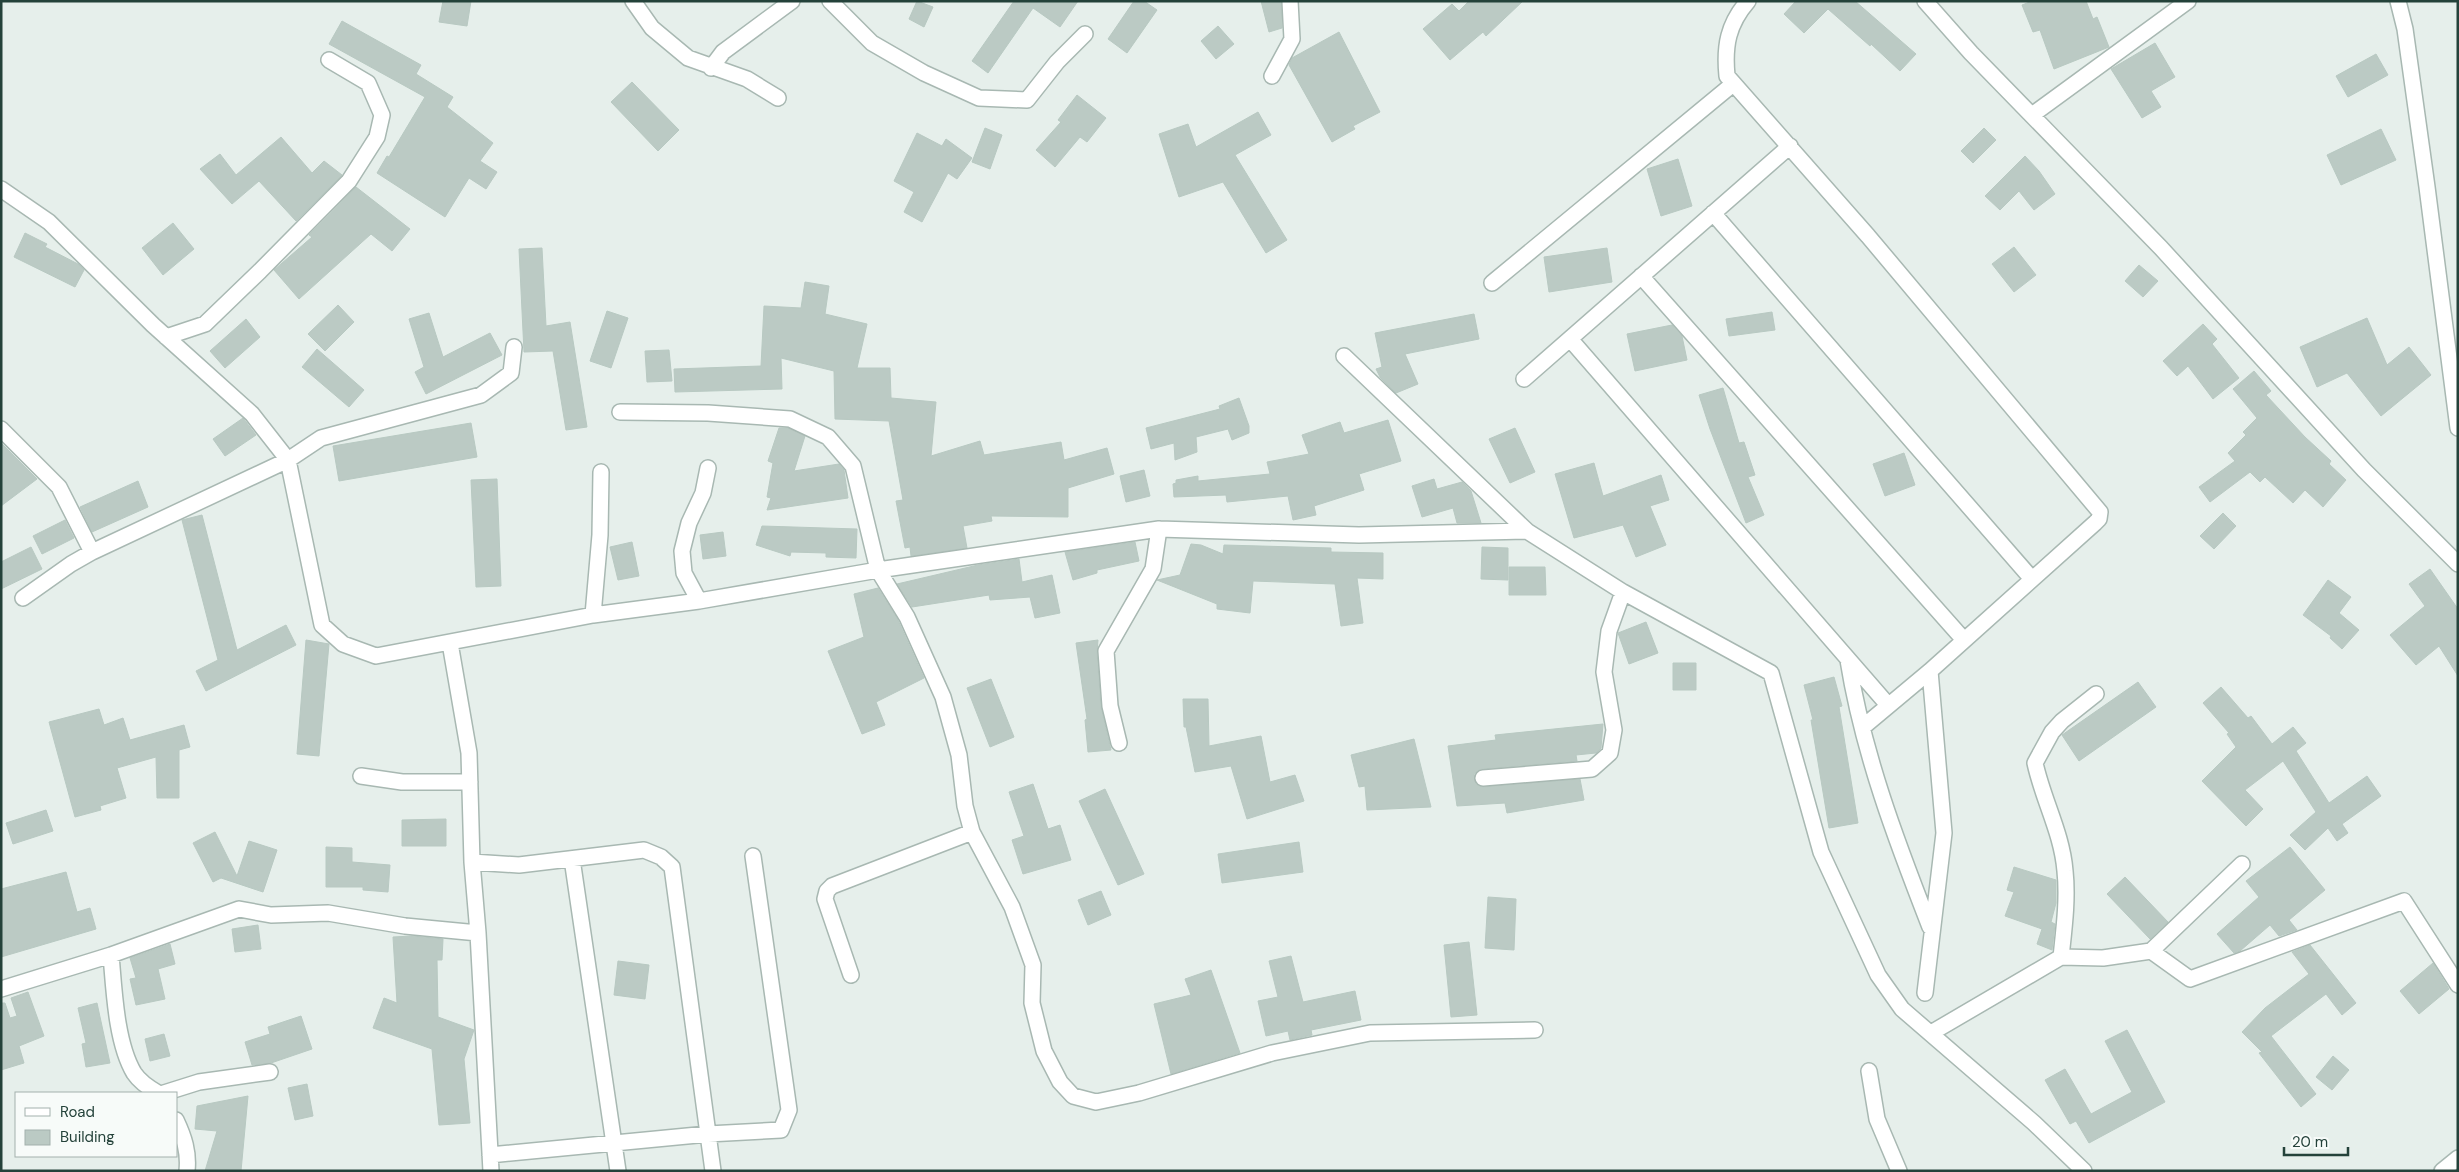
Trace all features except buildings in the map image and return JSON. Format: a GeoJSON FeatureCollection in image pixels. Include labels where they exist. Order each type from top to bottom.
{"type":"FeatureCollection","features":[{"type":"Feature","properties":{"kind":"street"},"geometry":{"type":"LineString","coordinates":[[633,1],[652,28],[688,58],[711,68],[747,79],[778,98]]}},
{"type":"Feature","properties":{"kind":"street"},"geometry":{"type":"LineString","coordinates":[[711,68],[723,52],[750,30],[792,1]]}},
{"type":"Feature","properties":{"kind":"street"},"geometry":{"type":"LineString","coordinates":[[830,1],[872,43],[924,73],[979,98],[1027,100],[1057,62],[1085,34]]}},
{"type":"Feature","properties":{"kind":"street"},"geometry":{"type":"LineString","coordinates":[[1272,76],[1292,39],[1290,1]]}},
{"type":"Feature","properties":{"kind":"street"},"geometry":{"type":"LineString","coordinates":[[1748,1],[1731,24],[1728,40],[1726,65],[1728,76],[1733,84],[1790,146],[2098,508],[2100,516],[2095,524],[1930,671],[1863,726]]}},
{"type":"Feature","properties":{"kind":"street"},"geometry":{"type":"LineString","coordinates":[[1925,1],[1971,53],[2160,248],[2364,470],[2458,564]]}},
{"type":"Feature","properties":{"kind":"street"},"geometry":{"type":"LineString","coordinates":[[2032,115],[2188,1]]}},
{"type":"Feature","properties":{"kind":"street"},"geometry":{"type":"LineString","coordinates":[[2398,1],[2405,29],[2430,206],[2458,428]]}},
{"type":"Feature","properties":{"kind":"street"},"geometry":{"type":"LineString","coordinates":[[166,337],[204,324],[226,304],[349,181],[377,137],[382,115],[368,83],[328,60]]}},
{"type":"Feature","properties":{"kind":"street"},"geometry":{"type":"LineString","coordinates":[[1492,283],[1733,84]]}},
{"type":"Feature","properties":{"kind":"street"},"geometry":{"type":"LineString","coordinates":[[1524,379],[1790,146]]}},
{"type":"Feature","properties":{"kind":"street"},"geometry":{"type":"LineString","coordinates":[[1,189],[49,222],[166,337],[252,414],[288,460],[322,624],[343,644],[376,656],[450,644],[594,615],[699,601],[878,570],[1159,529],[1359,535],[1527,531]]}},
{"type":"Feature","properties":{"kind":"street"},"geometry":{"type":"LineString","coordinates":[[1713,213],[2032,580]]}},
{"type":"Feature","properties":{"kind":"street"},"geometry":{"type":"LineString","coordinates":[[1640,276],[1964,640]]}},
{"type":"Feature","properties":{"kind":"street"},"geometry":{"type":"LineString","coordinates":[[1570,339],[1888,705]]}},
{"type":"Feature","properties":{"kind":"street"},"geometry":{"type":"LineString","coordinates":[[23,598],[71,564],[92,552],[288,460],[321,438],[482,395],[511,373],[514,347]]}},
{"type":"Feature","properties":{"kind":"street"},"geometry":{"type":"LineString","coordinates":[[1344,356],[1527,531],[1623,592],[1770,673],[1821,852],[1878,975],[1902,1008],[2034,1123],[2084,1171]]}},
{"type":"Feature","properties":{"kind":"street"},"geometry":{"type":"LineString","coordinates":[[620,412],[708,413],[790,419],[828,437],[853,466],[878,570],[907,617],[943,697],[959,755],[965,806],[972,832],[1012,907],[1032,965],[1032,1003],[1044,1051],[1060,1082],[1073,1096],[1096,1102],[1139,1092],[1272,1054],[1370,1033],[1535,1030]]}},
{"type":"Feature","properties":{"kind":"street"},"geometry":{"type":"LineString","coordinates":[[1,429],[59,487],[92,552]]}},
{"type":"Feature","properties":{"kind":"street"},"geometry":{"type":"LineString","coordinates":[[699,601],[684,573],[682,551],[689,523],[703,493],[708,468]]}},
{"type":"Feature","properties":{"kind":"street"},"geometry":{"type":"LineString","coordinates":[[594,615],[600,535],[601,472]]}},
{"type":"Feature","properties":{"kind":"street"},"geometry":{"type":"LineString","coordinates":[[1119,743],[1110,706],[1106,651],[1154,569],[1159,529]]}},
{"type":"Feature","properties":{"kind":"street"},"geometry":{"type":"LineString","coordinates":[[1483,778],[1592,768],[1610,753],[1614,730],[1604,672],[1609,631],[1623,592]]}},
{"type":"Feature","properties":{"kind":"street"},"geometry":{"type":"LineString","coordinates":[[450,644],[469,753],[472,862],[478,933],[490,1163],[708,1134],[781,1130],[789,1110],[753,856]]}},
{"type":"Feature","properties":{"kind":"street"},"geometry":{"type":"LineString","coordinates":[[1848,659],[1853,693],[1879,789],[1931,930]]}},
{"type":"Feature","properties":{"kind":"street"},"geometry":{"type":"LineString","coordinates":[[1925,993],[1931,930],[1943,855],[1944,833],[1930,671]]}},
{"type":"Feature","properties":{"kind":"street"},"geometry":{"type":"LineString","coordinates":[[2061,957],[2065,871],[2053,816],[2040,786],[2035,764],[2057,727],[2096,694]]}},
{"type":"Feature","properties":{"kind":"street"},"geometry":{"type":"LineString","coordinates":[[361,776],[402,782],[470,782]]}},
{"type":"Feature","properties":{"kind":"street"},"geometry":{"type":"LineString","coordinates":[[850,974],[825,900],[827,891],[832,886],[972,832]]}},
{"type":"Feature","properties":{"kind":"street"},"geometry":{"type":"LineString","coordinates":[[472,862],[519,865],[644,850],[661,857],[672,867],[713,1171]]}},
{"type":"Feature","properties":{"kind":"street"},"geometry":{"type":"LineString","coordinates":[[572,859],[618,1171]]}},
{"type":"Feature","properties":{"kind":"street"},"geometry":{"type":"LineString","coordinates":[[1931,1033],[2061,957],[2103,958],[2151,951],[2242,864]]}},
{"type":"Feature","properties":{"kind":"street"},"geometry":{"type":"LineString","coordinates":[[2151,951],[2190,979],[2404,901],[2458,985]]}},
{"type":"Feature","properties":{"kind":"street"},"geometry":{"type":"LineString","coordinates":[[1,988],[111,955],[239,909],[271,915],[328,913],[405,926],[478,933]]}},
{"type":"Feature","properties":{"kind":"street"},"geometry":{"type":"LineString","coordinates":[[111,955],[113,987],[126,1050],[134,1073],[157,1092]]}},
{"type":"Feature","properties":{"kind":"street"},"geometry":{"type":"LineString","coordinates":[[1869,1071],[1877,1119],[1898,1171]]}},
{"type":"Feature","properties":{"kind":"street"},"geometry":{"type":"LineString","coordinates":[[167,1092],[199,1082],[270,1072]]}},
{"type":"Feature","properties":{"kind":"street"},"geometry":{"type":"LineString","coordinates":[[178,1125],[184,1139],[188,1157],[187,1171]]}},
{"type":"Feature","properties":{"kind":"street"},"geometry":{"type":"LineString","coordinates":[[2442,1171],[2458,1158]]}}]}
